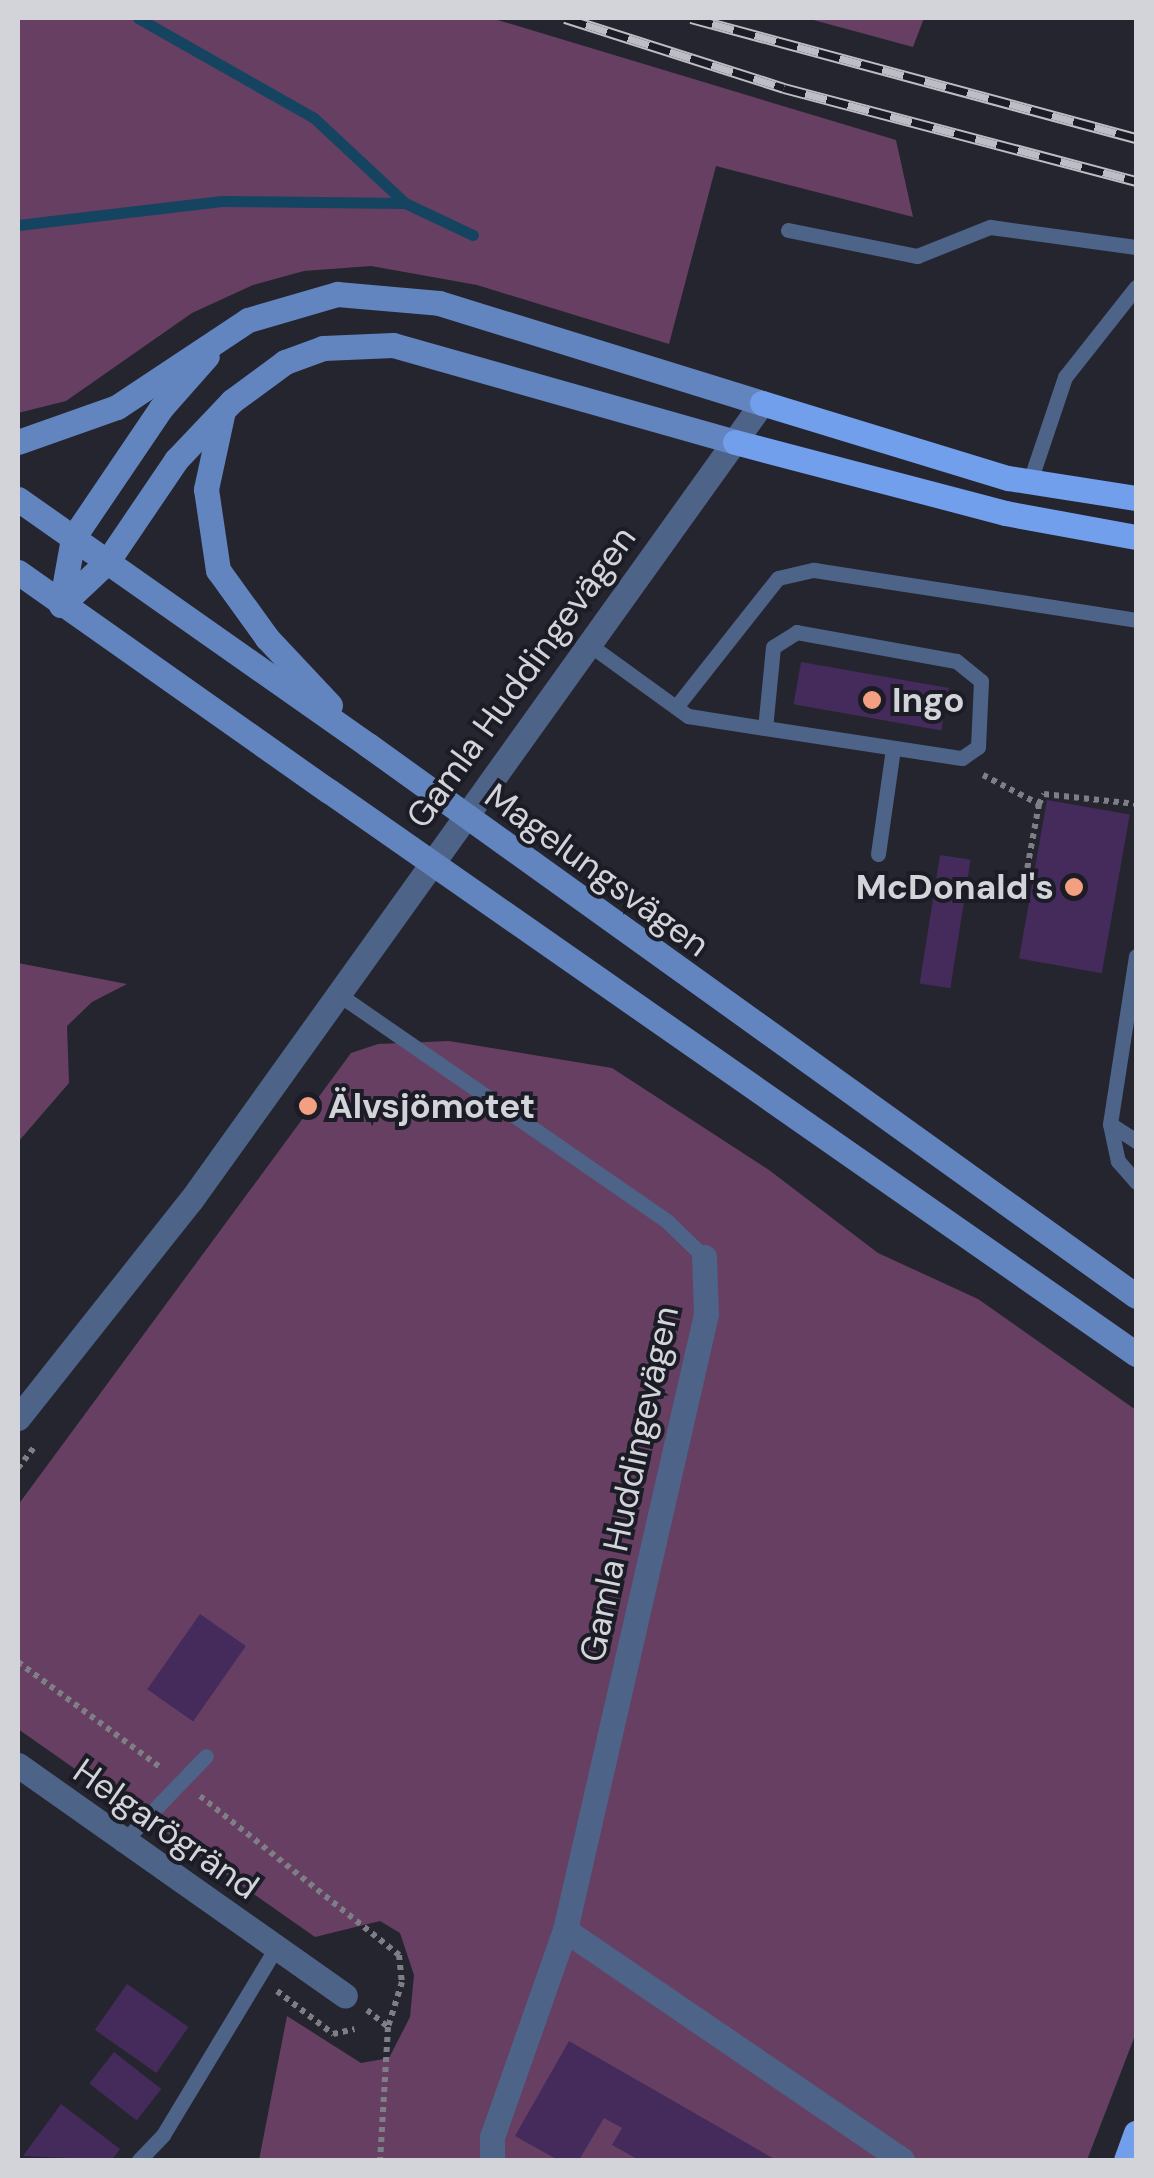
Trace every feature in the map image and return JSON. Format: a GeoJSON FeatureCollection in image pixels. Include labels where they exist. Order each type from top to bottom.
{"type":"FeatureCollection","features":[{"type":"Feature","properties":{"kind":"main road"},"geometry":{"type":"LineString","coordinates":[[18,442],[117,407],[248,320],[322,297],[391,294],[440,303],[1030,481],[1136,498]]}},
{"type":"Feature","properties":{"kind":"main road"},"geometry":{"type":"LineString","coordinates":[[61,605],[73,538],[161,408],[248,320]]}},
{"type":"Feature","properties":{"kind":"main road"},"geometry":{"type":"LineString","coordinates":[[61,605],[107,562],[176,460],[254,380],[285,362],[323,348],[393,345],[735,442],[1005,513],[1136,537]]}},
{"type":"Feature","properties":{"kind":"main road"},"geometry":{"type":"LineString","coordinates":[[222,415],[206,489],[218,570],[266,638],[368,745]]}},
{"type":"Feature","properties":{"kind":"main road","name":"Magelungsvägen"},"geometry":{"type":"LineString","coordinates":[[18,499],[1136,1296]]}},
{"type":"Feature","properties":{"kind":"main road"},"geometry":{"type":"LineString","coordinates":[[18,572],[1136,1354]]}},
{"type":"Feature","properties":{"kind":"main road"},"geometry":{"type":"LineString","coordinates":[[1126,2160],[1136,2133]]}},
{"type":"Feature","properties":{"kind":"street","name":"Gamla Huddingevägen"},"geometry":{"type":"LineString","coordinates":[[18,1418],[190,1200],[762,403]]}},
{"type":"Feature","properties":{"kind":"street","name":"Gamla Huddingevägen"},"geometry":{"type":"LineString","coordinates":[[492,2160],[492,2137],[565,1930],[706,1314],[704,1257]]}},
{"type":"Feature","properties":{"kind":"street","name":"Helgarögränd"},"geometry":{"type":"LineString","coordinates":[[18,1765],[121,1844],[346,1996]]}},
{"type":"Feature","properties":{"kind":"street"},"geometry":{"type":"LineString","coordinates":[[565,1930],[902,2160]]}},
{"type":"Feature","properties":{"kind":"lane"},"geometry":{"type":"LineString","coordinates":[[788,230],[916,256],[990,227],[1136,247]]}},
{"type":"Feature","properties":{"kind":"lane"},"geometry":{"type":"LineString","coordinates":[[1030,481],[1065,377],[1136,287]]}},
{"type":"Feature","properties":{"kind":"lane"},"geometry":{"type":"LineString","coordinates":[[676,707],[778,578],[814,570],[1136,620]]}},
{"type":"Feature","properties":{"kind":"lane"},"geometry":{"type":"LineString","coordinates":[[587,643],[688,716],[893,748],[962,758],[978,746],[981,681],[956,661],[797,632],[773,647],[765,728]]}},
{"type":"Feature","properties":{"kind":"lane"},"geometry":{"type":"LineString","coordinates":[[878,854],[893,748]]}},
{"type":"Feature","properties":{"kind":"lane"},"geometry":{"type":"LineString","coordinates":[[1136,956],[1110,1124],[1118,1161],[1136,1182]]}},
{"type":"Feature","properties":{"kind":"lane","name":"Gamla Huddingevägen"},"geometry":{"type":"LineString","coordinates":[[338,994],[668,1222],[704,1257]]}},
{"type":"Feature","properties":{"kind":"lane"},"geometry":{"type":"LineString","coordinates":[[1110,1124],[1136,1142]]}},
{"type":"Feature","properties":{"kind":"lane"},"geometry":{"type":"LineString","coordinates":[[121,1844],[206,1756]]}},
{"type":"Feature","properties":{"kind":"lane","name":"Helgarögränd"},"geometry":{"type":"LineString","coordinates":[[139,2160],[163,2135],[276,1948]]}},
{"type":"Feature","properties":{"kind":"path"},"geometry":{"type":"LineString","coordinates":[[998,785],[1040,804]]}},
{"type":"Feature","properties":{"kind":"path"},"geometry":{"type":"LineString","coordinates":[[1022,897],[1044,794],[1136,804]]}},
{"type":"Feature","properties":{"kind":"path"},"geometry":{"type":"LineString","coordinates":[[18,1662],[184,1782],[399,1955],[402,1982],[388,2027],[380,2160]]}},
{"type":"Feature","properties":{"kind":"shaded area"},"geometry":{"type":"Polygon","coordinates":[[[18,18],[491,18],[896,140],[913,217],[716,166],[669,344],[477,285],[371,266],[304,271],[253,285],[192,313],[66,401],[18,413],[18,18]]]}},
{"type":"Feature","properties":{"kind":"shaded area"},"geometry":{"type":"Polygon","coordinates":[[[806,18],[924,18],[913,47],[806,18]]]}},
{"type":"Feature","properties":{"kind":"shaded area"},"geometry":{"type":"Polygon","coordinates":[[[18,963],[127,984],[92,1002],[67,1026],[69,1083],[18,1142],[18,963]]]}},
{"type":"Feature","properties":{"kind":"shaded area"},"geometry":{"type":"Polygon","coordinates":[[[449,1041],[612,1068],[769,1170],[878,1253],[978,1299],[1136,1410],[1136,2033],[1087,2160],[259,2160],[287,2016],[361,2063],[389,2058],[410,2017],[414,1975],[400,1933],[380,1921],[315,1937],[18,1729],[18,1505],[351,1053],[378,1044],[449,1041]]]}},
{"type":"Feature","properties":{"kind":"building"},"geometry":{"type":"Polygon","coordinates":[[[801,662],[949,688],[941,730],[794,704],[801,662]]]}},
{"type":"Feature","properties":{"kind":"building","name":"McDonald's"},"geometry":{"type":"Polygon","coordinates":[[[1047,800],[1130,815],[1102,973],[1019,959],[1047,800]]]}},
{"type":"Feature","properties":{"kind":"building"},"geometry":{"type":"Polygon","coordinates":[[[940,855],[971,860],[950,988],[920,983],[940,855]]]}},
{"type":"Feature","properties":{"kind":"building"},"geometry":{"type":"Polygon","coordinates":[[[200,1614],[246,1646],[193,1721],[147,1689],[200,1614]]]}},
{"type":"Feature","properties":{"kind":"building"},"geometry":{"type":"Polygon","coordinates":[[[127,1984],[188,2027],[156,2073],[95,2030],[127,1984]]]}},
{"type":"Feature","properties":{"kind":"building"},"geometry":{"type":"Polygon","coordinates":[[[569,2041],[776,2160],[639,2160],[612,2145],[622,2128],[604,2118],[579,2160],[558,2160],[515,2136],[569,2041]]]}},
{"type":"Feature","properties":{"kind":"building"},"geometry":{"type":"Polygon","coordinates":[[[114,2052],[161,2089],[137,2120],[89,2084],[114,2052]]]}},
{"type":"Feature","properties":{"kind":"building"},"geometry":{"type":"Polygon","coordinates":[[[61,2104],[120,2149],[112,2160],[23,2156],[61,2104]]]}},
{"type":"Feature","properties":{"kind":"waterway"},"geometry":{"type":"LineString","coordinates":[[138,18],[314,118],[405,203]]}},
{"type":"Feature","properties":{"kind":"waterway"},"geometry":{"type":"LineString","coordinates":[[18,225],[222,201],[405,203],[473,235]]}},
{"type":"Feature","properties":{"kind":"railway"},"geometry":{"type":"LineString","coordinates":[[565,18],[784,88],[1136,181]]}},
{"type":"Feature","properties":{"kind":"railway"},"geometry":{"type":"LineString","coordinates":[[691,18],[1136,138]]}},
{"type":"Feature","properties":{"kind":"place","name":"Ingo"},"geometry":{"type":"Point","coordinates":[872,700]}},
{"type":"Feature","properties":{"kind":"place","name":"McDonald's"},"geometry":{"type":"Point","coordinates":[1074,887]}},
{"type":"Feature","properties":{"kind":"place","name":"Älvsjömotet"},"geometry":{"type":"Point","coordinates":[308,1106]}}]}
